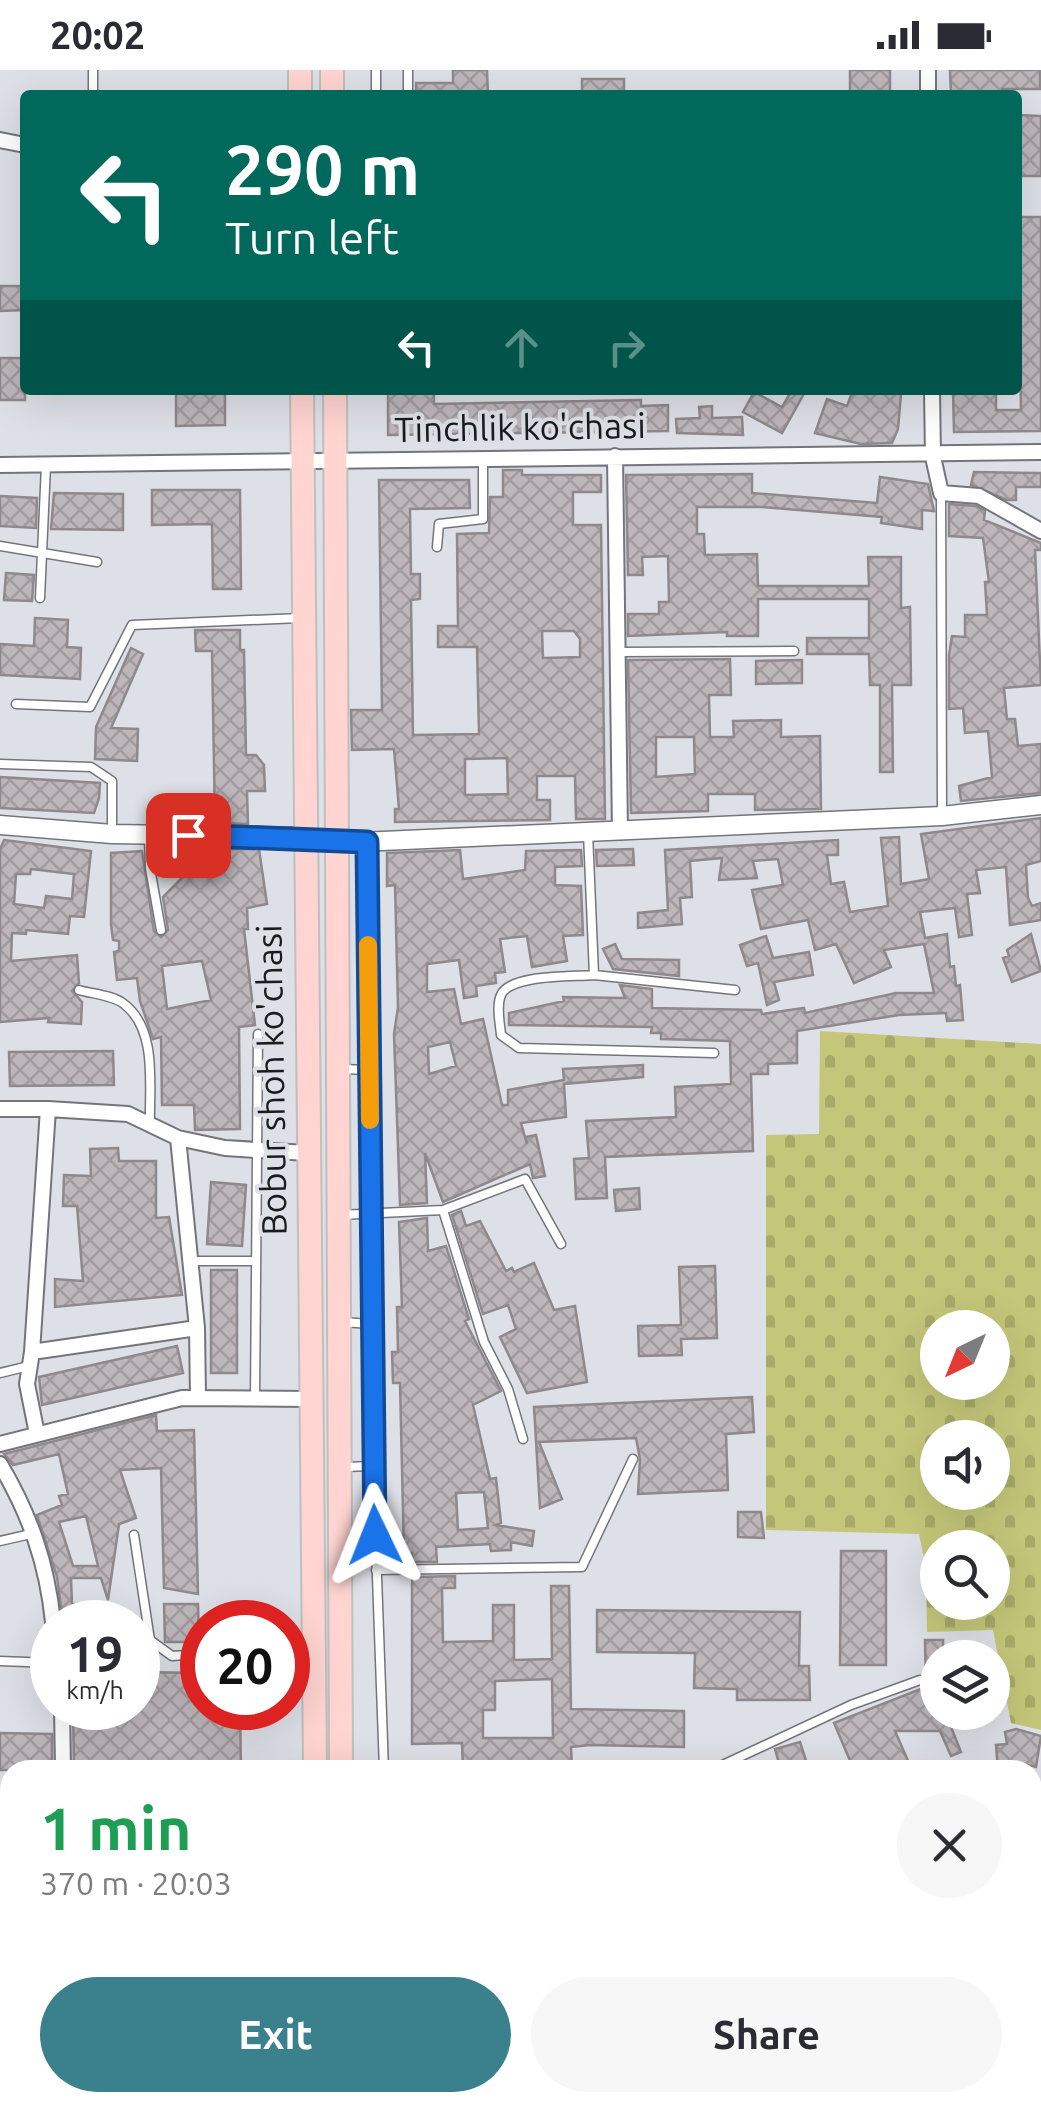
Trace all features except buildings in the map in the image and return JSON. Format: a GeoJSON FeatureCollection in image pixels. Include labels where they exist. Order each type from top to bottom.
{"type":"FeatureCollection","features":[{"type":"Feature","properties":{"kind":"main road","name":"Bobur shoh ko'chasi"},"geometry":{"type":"LineString","coordinates":[[302,395],[315,1760]]}},
{"type":"Feature","properties":{"kind":"main road","name":"Bobur shoh ko'chasi"},"geometry":{"type":"LineString","coordinates":[[335,395],[341,1760]]}},
{"type":"Feature","properties":{"kind":"street"},"geometry":{"type":"LineString","coordinates":[[932,395],[933,457],[940,493],[979,496],[1041,530]]}},
{"type":"Feature","properties":{"kind":"street","name":"Tinchlik ko'chasi"},"geometry":{"type":"LineString","coordinates":[[0,465],[614,456],[933,457],[1041,452]]}},
{"type":"Feature","properties":{"kind":"street"},"geometry":{"type":"LineString","coordinates":[[614,456],[620,832]]}},
{"type":"Feature","properties":{"kind":"street"},"geometry":{"type":"LineString","coordinates":[[0,825],[112,834],[304,837],[338,843],[942,816],[1041,806]]}},
{"type":"Feature","properties":{"kind":"street"},"geometry":{"type":"LineString","coordinates":[[0,1110],[128,1114],[178,1138],[258,1150],[308,1152]]}},
{"type":"Feature","properties":{"kind":"street"},"geometry":{"type":"LineString","coordinates":[[37,1434],[27,1384],[48,1110]]}},
{"type":"Feature","properties":{"kind":"street"},"geometry":{"type":"LineString","coordinates":[[178,1138],[197,1328],[198,1398]]}},
{"type":"Feature","properties":{"kind":"street"},"geometry":{"type":"LineString","coordinates":[[30,1359],[197,1328]]}},
{"type":"Feature","properties":{"kind":"street"},"geometry":{"type":"LineString","coordinates":[[0,1444],[198,1398],[310,1399]]}},
{"type":"Feature","properties":{"kind":"street"},"geometry":{"type":"LineString","coordinates":[[0,1464],[36,1533],[51,1600]]}},
{"type":"Feature","properties":{"kind":"street"},"geometry":{"type":"LineString","coordinates":[[62,1730],[63,1760]]}},
{"type":"Feature","properties":{"kind":"lane"},"geometry":{"type":"LineString","coordinates":[[438,547],[439,524],[483,519],[483,458]]}},
{"type":"Feature","properties":{"kind":"lane"},"geometry":{"type":"LineString","coordinates":[[40,598],[46,465]]}},
{"type":"Feature","properties":{"kind":"lane"},"geometry":{"type":"LineString","coordinates":[[940,493],[942,816]]}},
{"type":"Feature","properties":{"kind":"lane"},"geometry":{"type":"LineString","coordinates":[[0,546],[97,562]]}},
{"type":"Feature","properties":{"kind":"lane"},"geometry":{"type":"LineString","coordinates":[[16,704],[90,707],[132,625],[303,618]]}},
{"type":"Feature","properties":{"kind":"lane"},"geometry":{"type":"LineString","coordinates":[[620,652],[794,651]]}},
{"type":"Feature","properties":{"kind":"lane"},"geometry":{"type":"LineString","coordinates":[[0,764],[91,767],[103,772],[112,781],[112,834]]}},
{"type":"Feature","properties":{"kind":"lane"},"geometry":{"type":"LineString","coordinates":[[588,833],[594,975]]}},
{"type":"Feature","properties":{"kind":"lane"},"geometry":{"type":"LineString","coordinates":[[149,834],[150,868],[161,930]]}},
{"type":"Feature","properties":{"kind":"lane"},"geometry":{"type":"LineString","coordinates":[[367,842],[373,1466],[384,1760]]}},
{"type":"Feature","properties":{"kind":"lane"},"geometry":{"type":"LineString","coordinates":[[714,1053],[520,1048],[502,1035],[498,1000],[504,989],[515,982],[594,975],[735,990]]}},
{"type":"Feature","properties":{"kind":"lane"},"geometry":{"type":"LineString","coordinates":[[78,990],[122,1001],[139,1020],[149,1054],[150,1124]]}},
{"type":"Feature","properties":{"kind":"lane"},"geometry":{"type":"LineString","coordinates":[[254,1399],[258,1034]]}},
{"type":"Feature","properties":{"kind":"lane"},"geometry":{"type":"LineString","coordinates":[[338,1069],[370,1070]]}},
{"type":"Feature","properties":{"kind":"lane"},"geometry":{"type":"LineString","coordinates":[[338,1215],[443,1210],[525,1179],[562,1244]]}},
{"type":"Feature","properties":{"kind":"lane"},"geometry":{"type":"LineString","coordinates":[[443,1210],[484,1342],[508,1389],[523,1439]]}},
{"type":"Feature","properties":{"kind":"lane"},"geometry":{"type":"LineString","coordinates":[[191,1261],[256,1261]]}},
{"type":"Feature","properties":{"kind":"lane"},"geometry":{"type":"LineString","coordinates":[[338,1321],[371,1324]]}},
{"type":"Feature","properties":{"kind":"lane"},"geometry":{"type":"LineString","coordinates":[[0,1372],[30,1359]]}},
{"type":"Feature","properties":{"kind":"lane"},"geometry":{"type":"LineString","coordinates":[[376,1570],[582,1567],[633,1459]]}},
{"type":"Feature","properties":{"kind":"lane"},"geometry":{"type":"LineString","coordinates":[[338,1467],[373,1466]]}},
{"type":"Feature","properties":{"kind":"lane"},"geometry":{"type":"LineString","coordinates":[[0,1542],[36,1533]]}},
{"type":"Feature","properties":{"kind":"lane"},"geometry":{"type":"LineString","coordinates":[[134,1535],[150,1640],[172,1656],[180,1655]]}},
{"type":"Feature","properties":{"kind":"lane"},"geometry":{"type":"LineString","coordinates":[[310,1651],[315,1651]]}},
{"type":"Feature","properties":{"kind":"lane"},"geometry":{"type":"LineString","coordinates":[[0,1661],[30,1662]]}},
{"type":"Feature","properties":{"kind":"lane"},"geometry":{"type":"LineString","coordinates":[[733,1760],[850,1705],[920,1680]]}},
{"type":"Feature","properties":{"kind":"green space"},"geometry":{"type":"Polygon","coordinates":[[[820,1031],[1041,1044],[1041,1730],[1011,1723],[1010,1640],[995,1640],[993,1630],[927,1632],[927,1620],[1010,1620],[1010,1530],[920,1530],[920,1539],[919,1534],[766,1530],[766,1135],[819,1134],[820,1031]]]}},
{"type":"Feature","properties":{"kind":"slow traffic"},"geometry":{"type":"LineString","coordinates":[[368,945],[370,1120]]}},
{"type":"Feature","properties":{"kind":"route"},"geometry":{"type":"LineString","coordinates":[[188,835],[367,842],[375,1535]]}}]}
